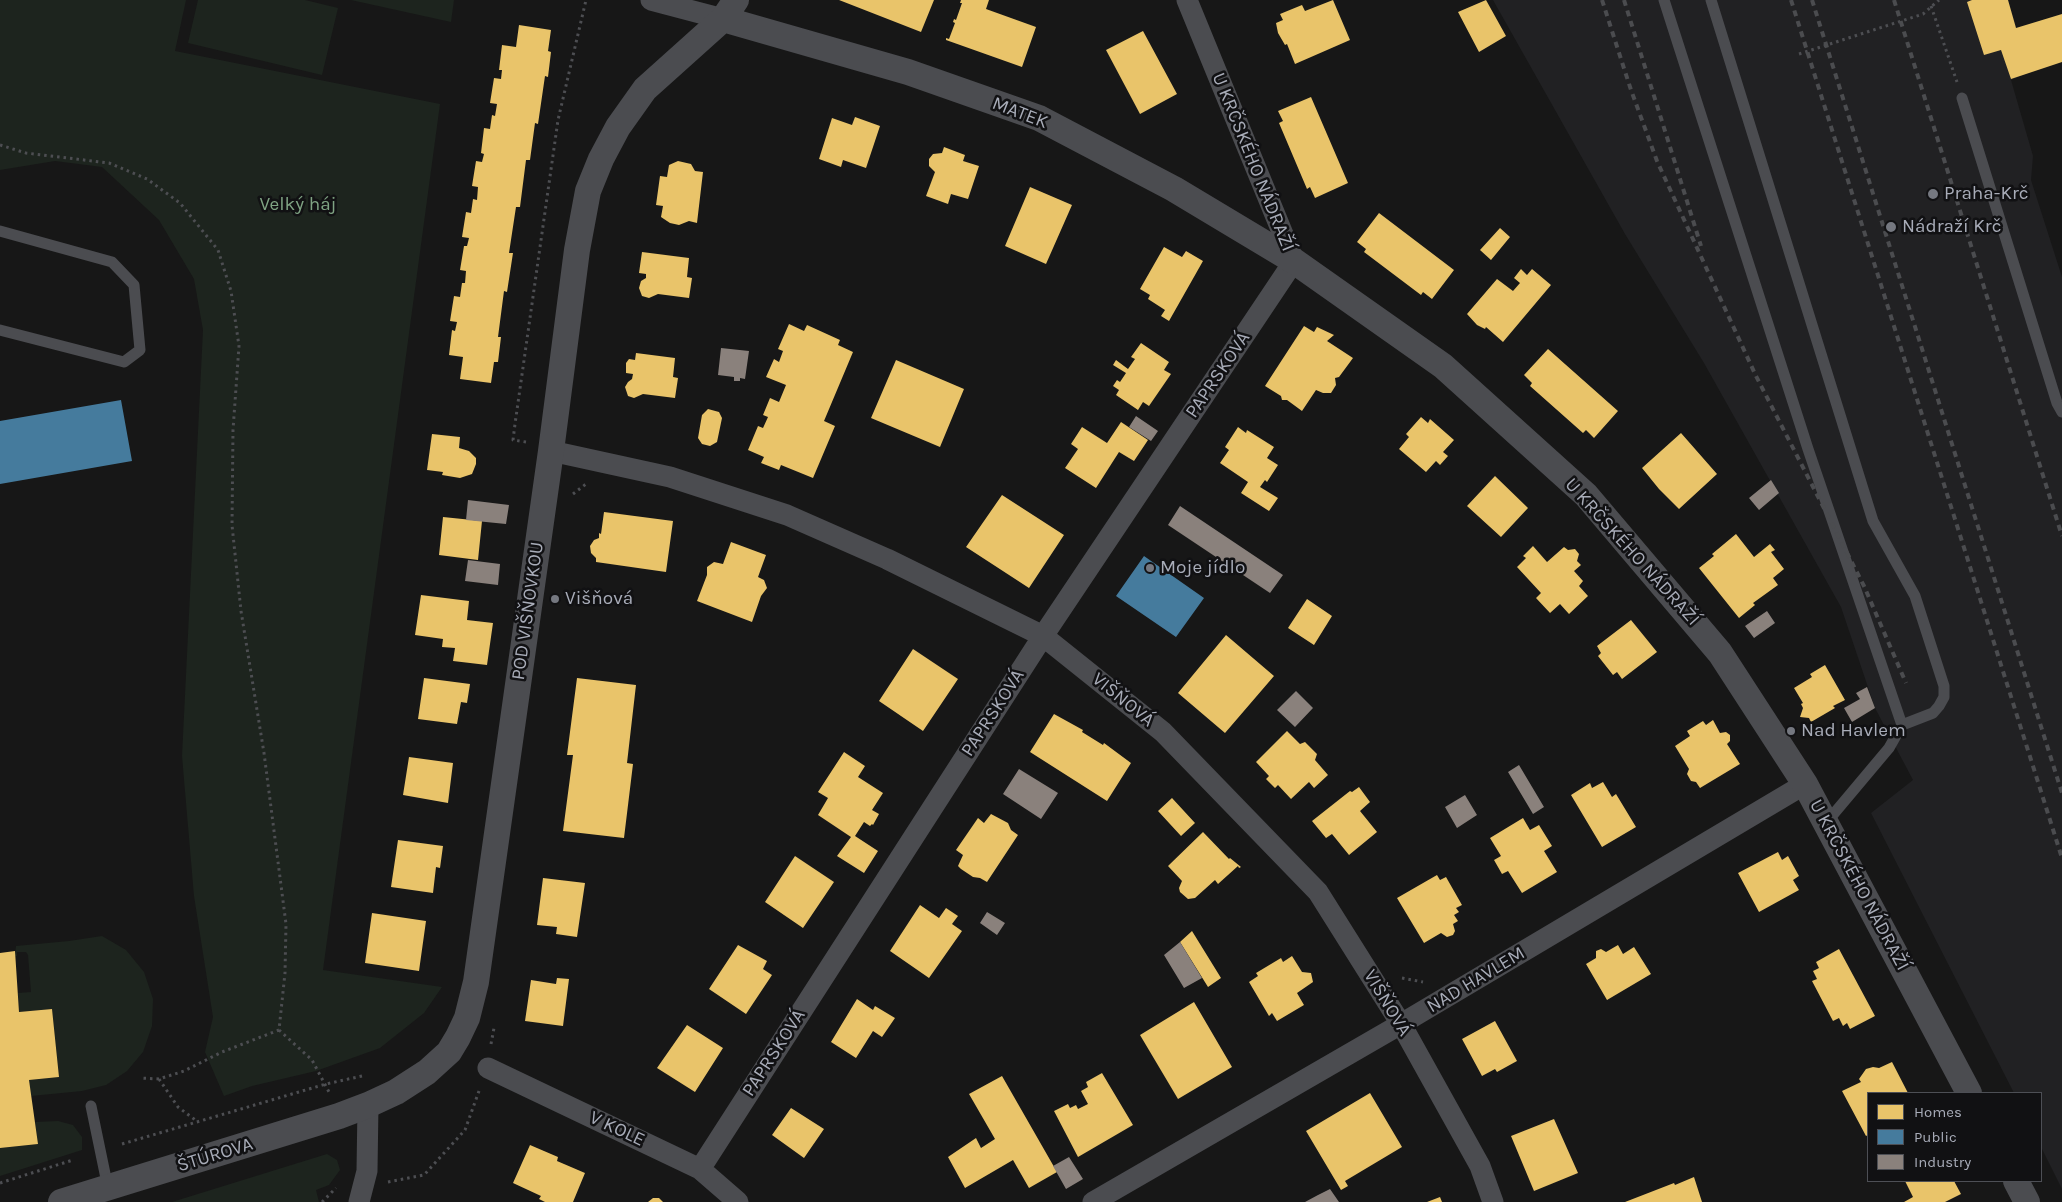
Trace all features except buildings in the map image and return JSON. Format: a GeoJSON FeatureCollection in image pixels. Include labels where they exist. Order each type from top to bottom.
{"type":"FeatureCollection","features":[{"type":"Feature","properties":{"kind":"street"},"geometry":{"type":"LineString","coordinates":[[652,0],[730,10]]}},
{"type":"Feature","properties":{"kind":"street","name":"U KRČSKÉHO NÁDRAŽÍ"},"geometry":{"type":"LineString","coordinates":[[1187,0],[1294,261],[1443,366],[1586,495],[1720,653],[1805,784],[1968,1092]]}},
{"type":"Feature","properties":{"kind":"street","name":"POD VIŠŇOVKOU"},"geometry":{"type":"LineString","coordinates":[[368,1105],[396,1092],[438,1063],[458,1037],[467,1018],[476,982],[486,915],[539,451],[588,191],[618,127],[645,89],[730,10]]}},
{"type":"Feature","properties":{"kind":"street","name":"MATEK"},"geometry":{"type":"LineString","coordinates":[[730,10],[1039,118],[1174,189],[1294,261]]}},
{"type":"Feature","properties":{"kind":"street","name":"PAPRSKOVÁ"},"geometry":{"type":"LineString","coordinates":[[700,1169],[1043,636],[1294,261]]}},
{"type":"Feature","properties":{"kind":"street","name":"VIŠŇOVÁ"},"geometry":{"type":"LineString","coordinates":[[539,451],[670,476],[787,515],[887,559],[1043,636],[1163,732],[1318,892],[1401,1024],[1480,1166],[1493,1202]]}},
{"type":"Feature","properties":{"kind":"street","name":"NAD HAVLEM"},"geometry":{"type":"LineString","coordinates":[[1092,1202],[1401,1024],[1805,784]]}},
{"type":"Feature","properties":{"kind":"street","name":"V KOLE"},"geometry":{"type":"LineString","coordinates":[[488,1068],[700,1169],[738,1202]]}},
{"type":"Feature","properties":{"kind":"street"},"geometry":{"type":"LineString","coordinates":[[359,1202],[367,1170],[368,1105]]}},
{"type":"Feature","properties":{"kind":"street","name":"ŠTÚROVA"},"geometry":{"type":"LineString","coordinates":[[61,1202],[339,1116],[368,1105]]}},
{"type":"Feature","properties":{"kind":"street"},"geometry":{"type":"LineString","coordinates":[[2017,1182],[2027,1202]]}},
{"type":"Feature","properties":{"kind":"lane"},"geometry":{"type":"LineString","coordinates":[[1664,0],[1808,449],[1902,725]]}},
{"type":"Feature","properties":{"kind":"lane"},"geometry":{"type":"LineString","coordinates":[[1711,0],[1874,521],[1915,596],[1944,686],[1944,697],[1933,713],[1902,725],[1889,748],[1826,823]]}},
{"type":"Feature","properties":{"kind":"lane"},"geometry":{"type":"LineString","coordinates":[[1962,98],[2057,403],[2062,412]]}},
{"type":"Feature","properties":{"kind":"lane"},"geometry":{"type":"LineString","coordinates":[[0,231],[112,262],[134,284],[140,350],[124,362],[0,330]]}},
{"type":"Feature","properties":{"kind":"lane"},"geometry":{"type":"LineString","coordinates":[[91,1106],[108,1188]]}},
{"type":"Feature","properties":{"kind":"path"},"geometry":{"type":"LineString","coordinates":[[539,451],[527,442],[513,440],[558,120],[586,0]]}},
{"type":"Feature","properties":{"kind":"path"},"geometry":{"type":"LineString","coordinates":[[1799,54],[1922,14],[1939,0]]}},
{"type":"Feature","properties":{"kind":"path"},"geometry":{"type":"LineString","coordinates":[[1931,6],[1962,98]]}},
{"type":"Feature","properties":{"kind":"path"},"geometry":{"type":"LineString","coordinates":[[0,145],[26,153],[109,163],[147,179],[180,203],[218,250],[228,283],[239,346],[233,430],[232,525],[241,611],[264,753],[286,924],[285,973],[279,1030]]}},
{"type":"Feature","properties":{"kind":"path"},"geometry":{"type":"LineString","coordinates":[[570,496],[590,480]]}},
{"type":"Feature","properties":{"kind":"path"},"geometry":{"type":"LineString","coordinates":[[1402,978],[1431,983]]}},
{"type":"Feature","properties":{"kind":"path"},"geometry":{"type":"LineString","coordinates":[[141,1078],[159,1079],[184,1071],[222,1052],[279,1030]]}},
{"type":"Feature","properties":{"kind":"path"},"geometry":{"type":"LineString","coordinates":[[279,1030],[312,1060],[326,1084],[339,1116]]}},
{"type":"Feature","properties":{"kind":"path"},"geometry":{"type":"LineString","coordinates":[[122,1144],[326,1084],[366,1075]]}},
{"type":"Feature","properties":{"kind":"path"},"geometry":{"type":"LineString","coordinates":[[159,1079],[178,1107],[198,1122]]}},
{"type":"Feature","properties":{"kind":"path"},"geometry":{"type":"LineString","coordinates":[[0,1183],[73,1160]]}},
{"type":"Feature","properties":{"kind":"path"},"geometry":{"type":"LineString","coordinates":[[322,1202],[342,1182]]}},
{"type":"Feature","properties":{"kind":"shaded area"},"geometry":{"type":"Polygon","coordinates":[[[1493,0],[2008,0],[2030,72],[2011,80],[2033,156],[2031,180],[2062,277],[2062,1189],[2042,1149],[2042,1092],[2013,1092],[1871,813],[1913,780],[1875,708],[1841,607],[1704,363],[1625,234],[1493,0]]]}},
{"type":"Feature","properties":{"kind":"green space","name":"Velký háj"},"geometry":{"type":"Polygon","coordinates":[[[0,0],[186,0],[175,51],[440,104],[323,970],[442,987],[424,1013],[380,1048],[316,1071],[252,1086],[224,1096],[205,1052],[213,1017],[194,896],[182,756],[203,330],[194,279],[159,220],[102,167],[55,161],[0,170],[0,0]]]}},
{"type":"Feature","properties":{"kind":"green space"},"geometry":{"type":"Polygon","coordinates":[[[198,0],[305,0],[338,8],[322,75],[188,43],[198,0]]]}},
{"type":"Feature","properties":{"kind":"green space"},"geometry":{"type":"Polygon","coordinates":[[[351,0],[454,0],[451,22],[351,0]]]}},
{"type":"Feature","properties":{"kind":"green space"},"geometry":{"type":"Polygon","coordinates":[[[102,936],[126,950],[144,972],[153,999],[152,1026],[143,1052],[127,1071],[106,1085],[82,1091],[31,1096],[29,1080],[59,1077],[52,1009],[19,1012],[18,993],[31,992],[28,955],[26,952],[17,952],[17,956],[15,956],[16,946],[102,936]]]}},
{"type":"Feature","properties":{"kind":"green space"},"geometry":{"type":"Polygon","coordinates":[[[58,1121],[73,1125],[82,1137],[82,1150],[0,1176],[0,1148],[38,1144],[35,1122],[58,1121]]]}},
{"type":"Feature","properties":{"kind":"green space"},"geometry":{"type":"Polygon","coordinates":[[[327,1154],[337,1160],[340,1170],[329,1185],[316,1190],[319,1202],[172,1202],[327,1154]]]}},
{"type":"Feature","properties":{"kind":"railway"},"geometry":{"type":"LineString","coordinates":[[1602,0],[1631,90],[1657,161],[1756,376],[1864,586],[1906,683]]}},
{"type":"Feature","properties":{"kind":"railway"},"geometry":{"type":"LineString","coordinates":[[1624,0],[1701,246]]}},
{"type":"Feature","properties":{"kind":"railway"},"geometry":{"type":"LineString","coordinates":[[1791,0],[2062,858]]}},
{"type":"Feature","properties":{"kind":"railway"},"geometry":{"type":"LineString","coordinates":[[1812,0],[2062,793]]}},
{"type":"Feature","properties":{"kind":"railway"},"geometry":{"type":"LineString","coordinates":[[1894,0],[2062,536]]}},
{"type":"Feature","properties":{"kind":"place","name":"Praha-Krč"},"geometry":{"type":"Point","coordinates":[1933,194]}},
{"type":"Feature","properties":{"kind":"place","name":"Nádraží Krč"},"geometry":{"type":"Point","coordinates":[1891,227]}},
{"type":"Feature","properties":{"kind":"place","name":"Moje jídlo"},"geometry":{"type":"Point","coordinates":[1150,568]}},
{"type":"Feature","properties":{"kind":"place","name":"Višňová"},"geometry":{"type":"Point","coordinates":[555,599]}},
{"type":"Feature","properties":{"kind":"place","name":"Nad Havlem"},"geometry":{"type":"Point","coordinates":[1791,731]}}]}
